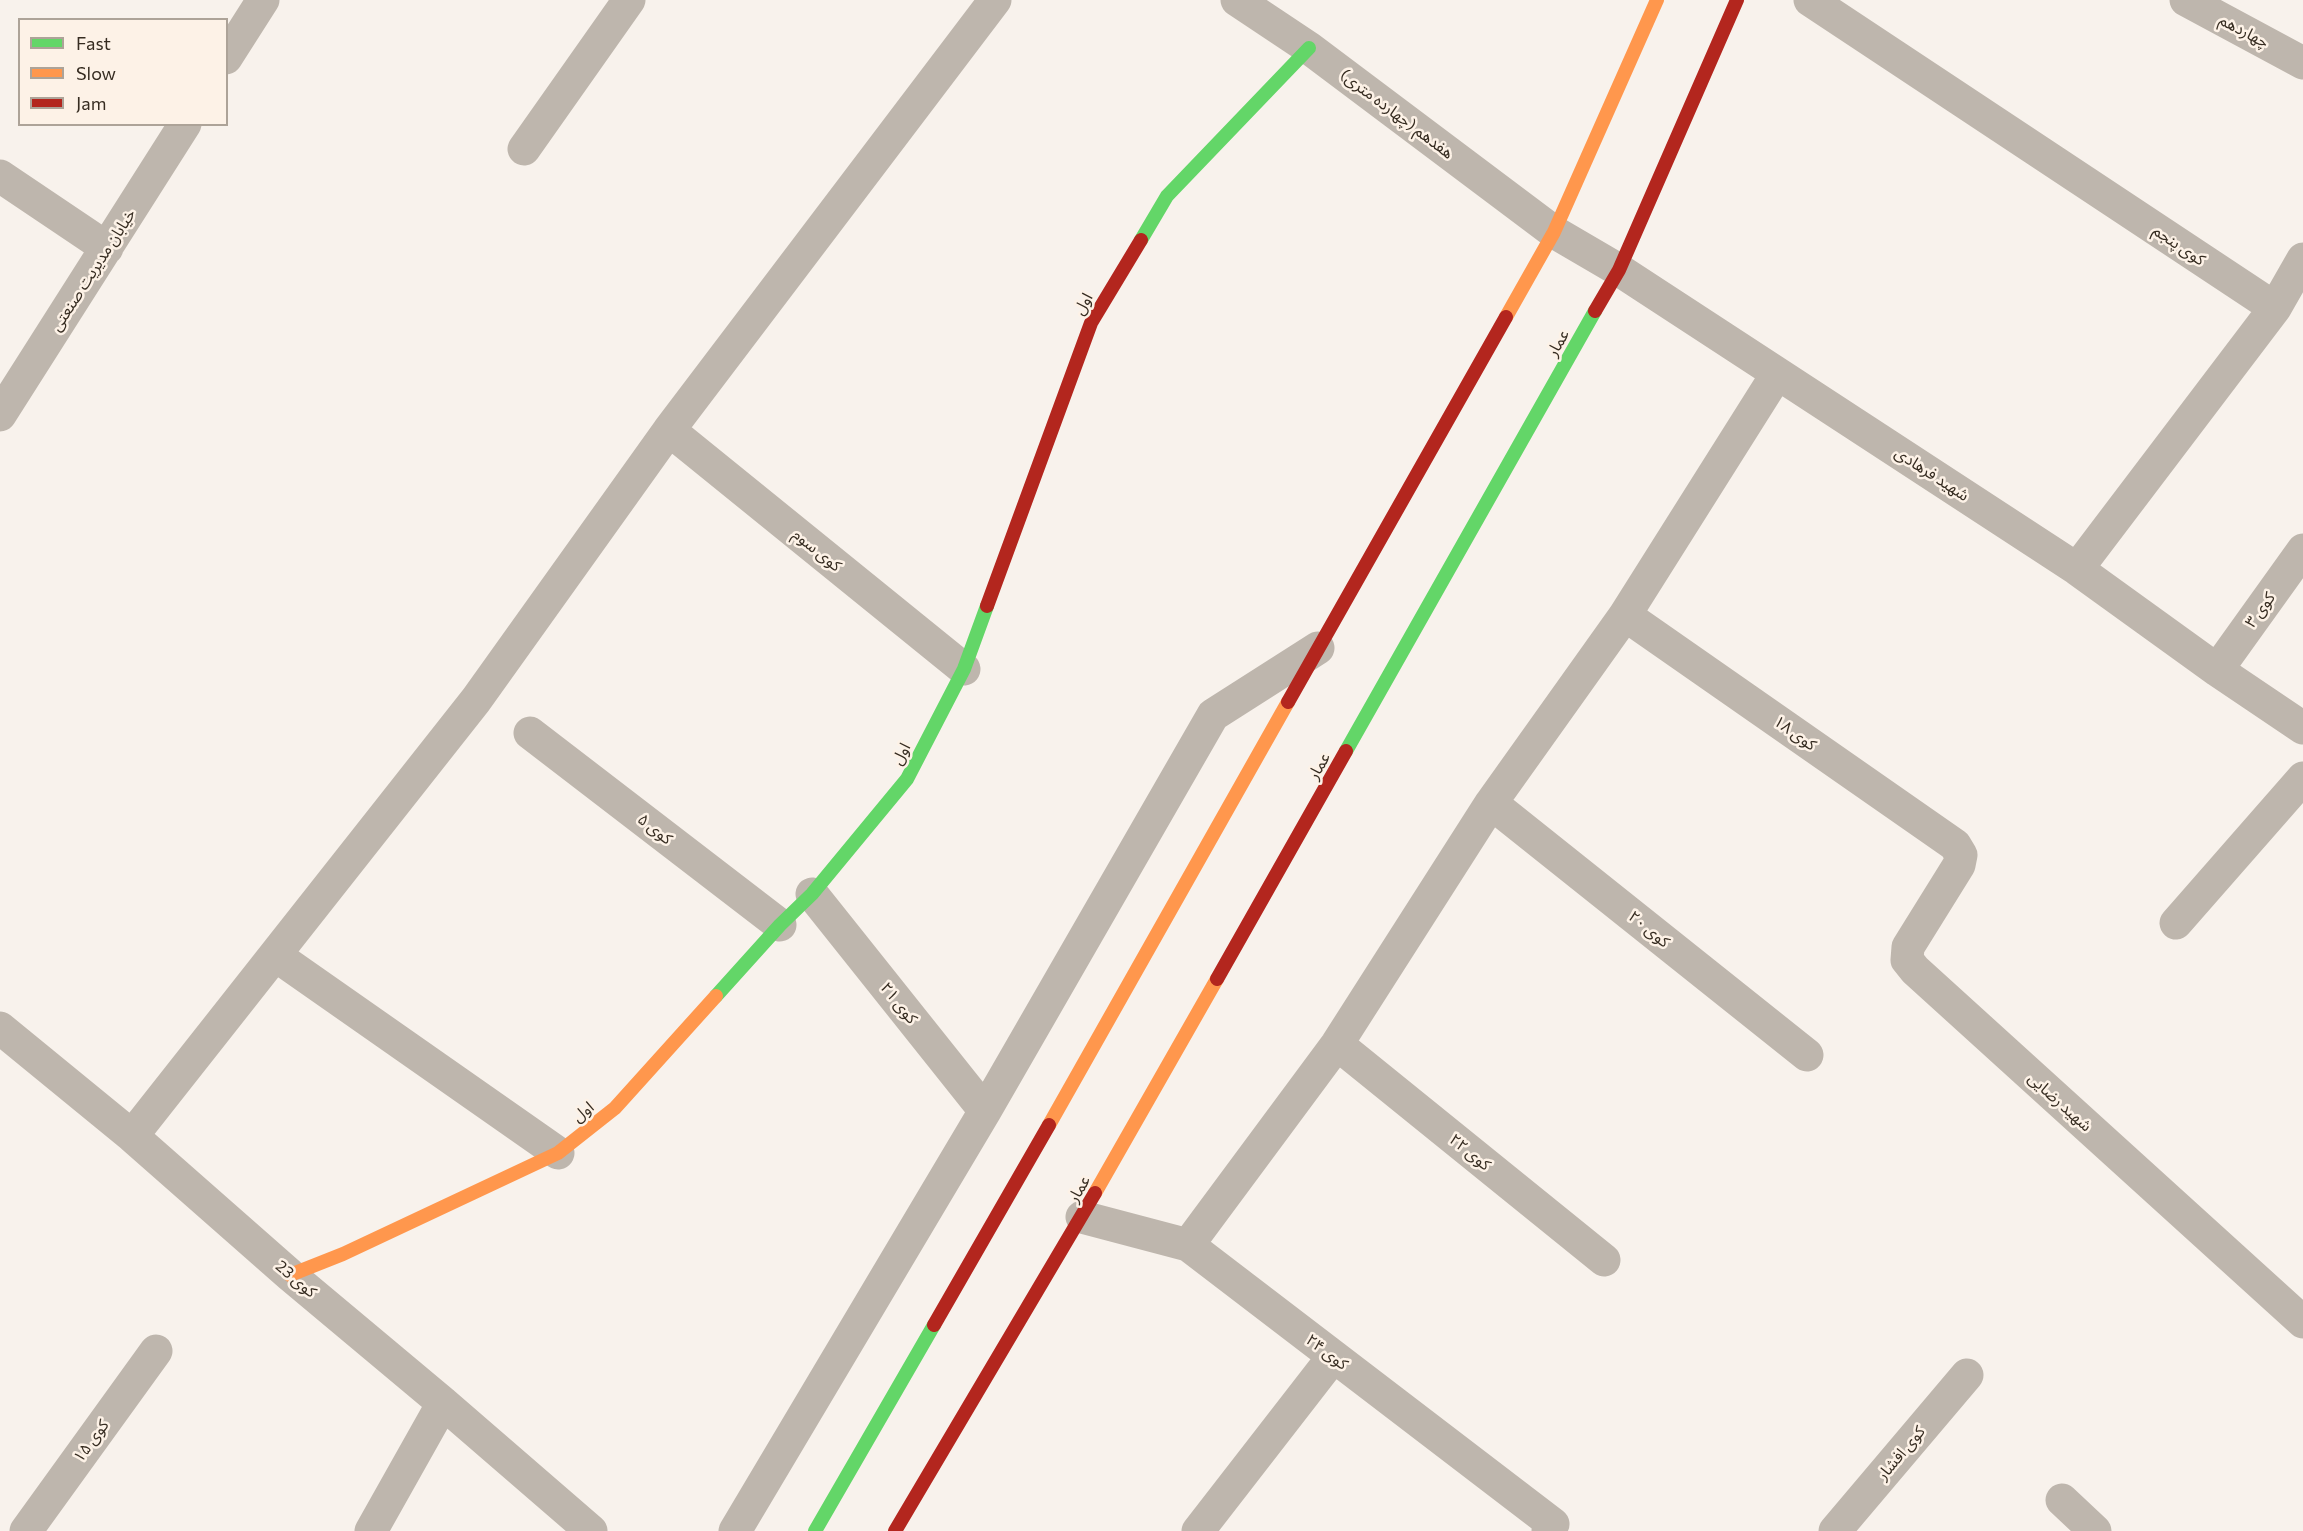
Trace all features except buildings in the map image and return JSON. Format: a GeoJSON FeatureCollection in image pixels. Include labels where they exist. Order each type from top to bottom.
{"type":"FeatureCollection","features":[{"type":"Feature","properties":{"kind":"street"},"geometry":{"type":"LineString","coordinates":[[228,55],[263,0]]}},
{"type":"Feature","properties":{"kind":"street"},"geometry":{"type":"LineString","coordinates":[[524,149],[629,0]]}},
{"type":"Feature","properties":{"kind":"street"},"geometry":{"type":"LineString","coordinates":[[132,1136],[476,700],[669,430],[995,0]]}},
{"type":"Feature","properties":{"kind":"street","name":"هفدهم (چهارده متری)"},"geometry":{"type":"LineString","coordinates":[[1237,0],[1309,48],[1554,232]]}},
{"type":"Feature","properties":{"kind":"street"},"geometry":{"type":"LineString","coordinates":[[815,1531],[1013,1189],[1554,232],[1657,0]]}},
{"type":"Feature","properties":{"kind":"street","name":"عمار"},"geometry":{"type":"LineString","coordinates":[[895,1531],[1082,1217],[1619,270],[1737,0]]}},
{"type":"Feature","properties":{"kind":"street","name":"کوی پنجم"},"geometry":{"type":"LineString","coordinates":[[1810,0],[2276,308]]}},
{"type":"Feature","properties":{"kind":"street","name":"چهاردهم"},"geometry":{"type":"LineString","coordinates":[[2186,0],[2303,63]]}},
{"type":"Feature","properties":{"kind":"street","name":"اول"},"geometry":{"type":"LineString","coordinates":[[290,1275],[364,1244],[558,1153],[615,1108],[780,925],[812,894],[907,779],[964,669],[1091,323],[1167,196],[1309,48]]}},
{"type":"Feature","properties":{"kind":"street","name":"خیابان مدیریت صنعتی"},"geometry":{"type":"LineString","coordinates":[[0,415],[184,126]]}},
{"type":"Feature","properties":{"kind":"street"},"geometry":{"type":"LineString","coordinates":[[0,176],[107,248]]}},
{"type":"Feature","properties":{"kind":"street","name":"شهید فرهادی"},"geometry":{"type":"LineString","coordinates":[[1554,232],[1619,270],[2077,569],[2217,670],[2303,728]]}},
{"type":"Feature","properties":{"kind":"street"},"geometry":{"type":"LineString","coordinates":[[2077,569],[2276,308],[2303,259]]}},
{"type":"Feature","properties":{"kind":"street"},"geometry":{"type":"LineString","coordinates":[[1188,1245],[1337,1044],[1491,803],[1625,615],[1778,374]]}},
{"type":"Feature","properties":{"kind":"street","name":"کوی سوم"},"geometry":{"type":"LineString","coordinates":[[669,430],[964,669]]}},
{"type":"Feature","properties":{"kind":"street","name":"کوی ۳"},"geometry":{"type":"LineString","coordinates":[[2217,670],[2303,550]]}},
{"type":"Feature","properties":{"kind":"street","name":"کوی ۱۸"},"geometry":{"type":"LineString","coordinates":[[1625,615],[1955,845],[1961,855]]}},
{"type":"Feature","properties":{"kind":"street"},"geometry":{"type":"LineString","coordinates":[[735,1531],[986,1111],[1213,715],[1318,648]]}},
{"type":"Feature","properties":{"kind":"street","name":"کوی ۵"},"geometry":{"type":"LineString","coordinates":[[530,733],[780,925]]}},
{"type":"Feature","properties":{"kind":"street"},"geometry":{"type":"LineString","coordinates":[[2176,924],[2303,778]]}},
{"type":"Feature","properties":{"kind":"street","name":"کوی ۲۰"},"geometry":{"type":"LineString","coordinates":[[1491,803],[1807,1055]]}},
{"type":"Feature","properties":{"kind":"street","name":"شهید رضایی"},"geometry":{"type":"LineString","coordinates":[[1961,855],[1959,866],[1908,948],[1907,960],[1915,970],[2303,1322]]}},
{"type":"Feature","properties":{"kind":"street","name":"کوی ۲۱"},"geometry":{"type":"LineString","coordinates":[[812,894],[986,1111]]}},
{"type":"Feature","properties":{"kind":"street"},"geometry":{"type":"LineString","coordinates":[[275,955],[558,1153]]}},
{"type":"Feature","properties":{"kind":"street","name":"کوی 23"},"geometry":{"type":"LineString","coordinates":[[0,1028],[132,1136],[290,1275],[443,1402],[591,1531]]}},
{"type":"Feature","properties":{"kind":"street","name":"کوی ۲۲"},"geometry":{"type":"LineString","coordinates":[[1337,1044],[1604,1260]]}},
{"type":"Feature","properties":{"kind":"street","name":"کوی ۲۴"},"geometry":{"type":"LineString","coordinates":[[1082,1217],[1188,1245],[1550,1528]]}},
{"type":"Feature","properties":{"kind":"street","name":"کوی ۱۵"},"geometry":{"type":"LineString","coordinates":[[26,1531],[156,1351]]}},
{"type":"Feature","properties":{"kind":"street"},"geometry":{"type":"LineString","coordinates":[[1198,1531],[1333,1357]]}},
{"type":"Feature","properties":{"kind":"street","name":"کوی افشار"},"geometry":{"type":"LineString","coordinates":[[1834,1531],[1967,1375]]}},
{"type":"Feature","properties":{"kind":"street"},"geometry":{"type":"LineString","coordinates":[[371,1531],[443,1402]]}},
{"type":"Feature","properties":{"kind":"street"},"geometry":{"type":"LineString","coordinates":[[2062,1500],[2095,1531]]}},
{"type":"Feature","properties":{"kind":"traffic: fast"},"geometry":{"type":"LineString","coordinates":[[1141,240],[1167,196],[1309,48]]}},
{"type":"Feature","properties":{"kind":"traffic: fast"},"geometry":{"type":"LineString","coordinates":[[1346,751],[1595,311]]}},
{"type":"Feature","properties":{"kind":"traffic: fast"},"geometry":{"type":"LineString","coordinates":[[716,996],[780,925],[812,894],[907,779],[964,669],[987,606]]}},
{"type":"Feature","properties":{"kind":"traffic: fast"},"geometry":{"type":"LineString","coordinates":[[815,1531],[934,1325]]}},
{"type":"Feature","properties":{"kind":"traffic: slow"},"geometry":{"type":"LineString","coordinates":[[1506,317],[1554,232],[1657,0]]}},
{"type":"Feature","properties":{"kind":"traffic: slow"},"geometry":{"type":"LineString","coordinates":[[1049,1125],[1288,702]]}},
{"type":"Feature","properties":{"kind":"traffic: slow"},"geometry":{"type":"LineString","coordinates":[[1095,1193],[1217,979]]}},
{"type":"Feature","properties":{"kind":"traffic: slow"},"geometry":{"type":"LineString","coordinates":[[290,1275],[343,1254],[558,1153],[615,1108],[716,996]]}},
{"type":"Feature","properties":{"kind":"traffic: jam"},"geometry":{"type":"LineString","coordinates":[[1595,311],[1619,270],[1737,0]]}},
{"type":"Feature","properties":{"kind":"traffic: jam"},"geometry":{"type":"LineString","coordinates":[[987,606],[1091,323],[1141,240]]}},
{"type":"Feature","properties":{"kind":"traffic: jam"},"geometry":{"type":"LineString","coordinates":[[1288,702],[1506,317]]}},
{"type":"Feature","properties":{"kind":"traffic: jam"},"geometry":{"type":"LineString","coordinates":[[1217,979],[1346,751]]}},
{"type":"Feature","properties":{"kind":"traffic: jam"},"geometry":{"type":"LineString","coordinates":[[934,1325],[1049,1125]]}},
{"type":"Feature","properties":{"kind":"traffic: jam"},"geometry":{"type":"LineString","coordinates":[[895,1531],[1095,1193]]}}]}
